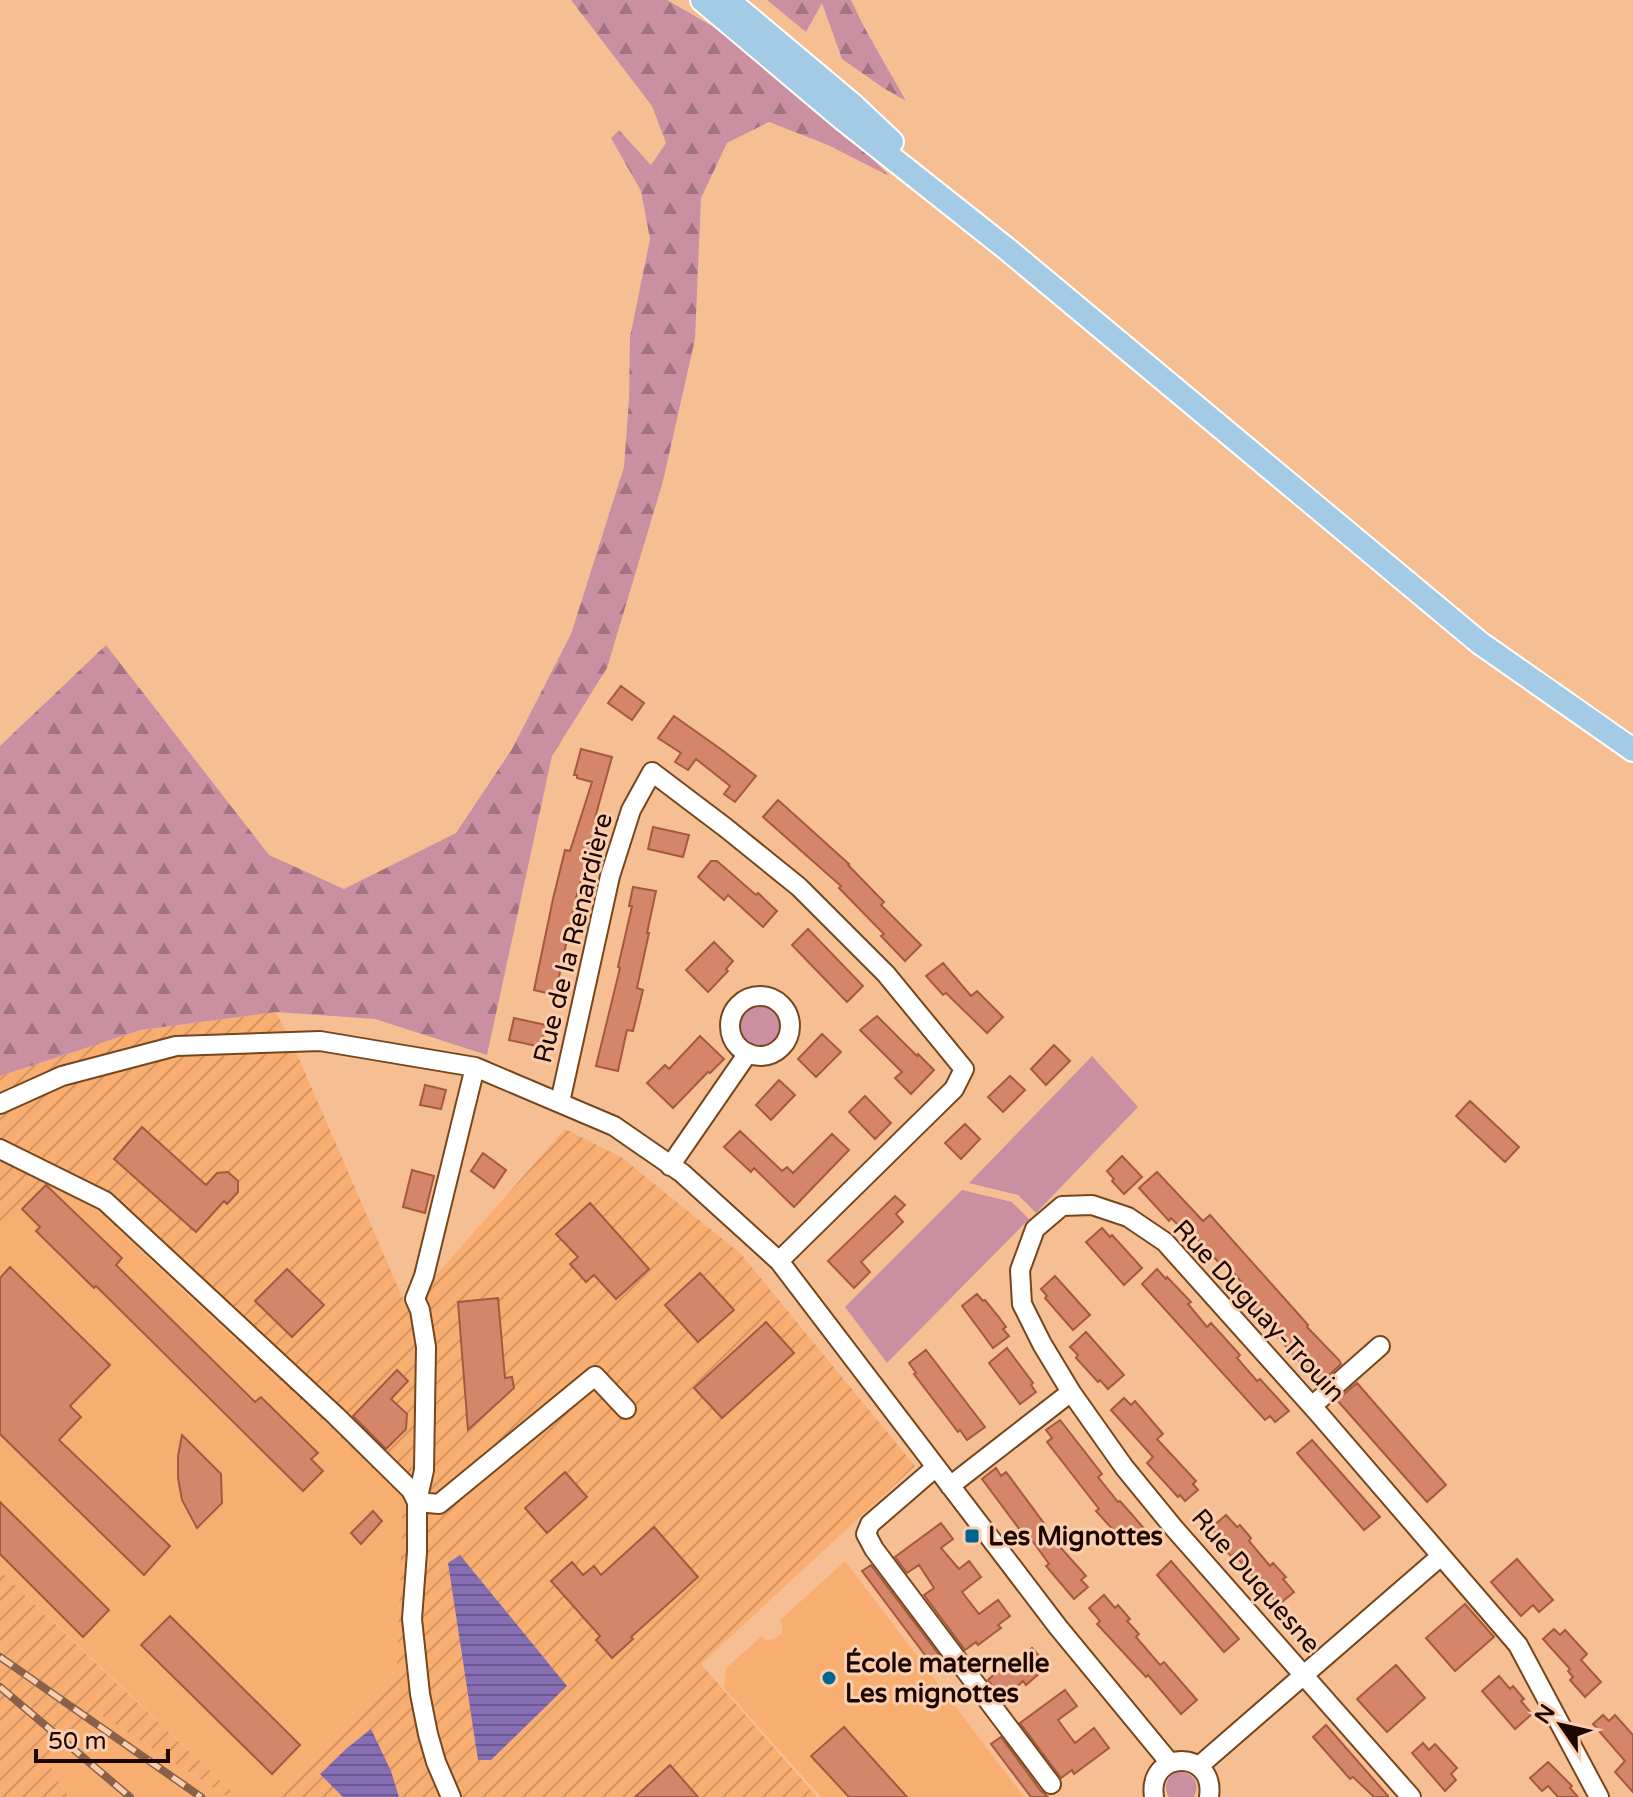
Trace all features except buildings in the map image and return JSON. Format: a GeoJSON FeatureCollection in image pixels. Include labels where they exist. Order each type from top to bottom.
{"type":"FeatureCollection","features":[{"type":"Feature","properties":{"kind":"main road"},"geometry":{"type":"LineString","coordinates":[[702,0],[1480,643],[1633,750]]}},
{"type":"Feature","properties":{"kind":"main road"},"geometry":{"type":"LineString","coordinates":[[728,0],[853,105],[1007,249]]}},
{"type":"Feature","properties":{"kind":"street","name":"Rue de la Renardière"},"geometry":{"type":"LineString","coordinates":[[560,1102],[610,876],[631,810],[652,772],[799,887],[886,974],[964,1069],[954,1089],[779,1261]]}},
{"type":"Feature","properties":{"kind":"street"},"geometry":{"type":"LineString","coordinates":[[0,1104],[62,1076],[176,1046],[320,1041],[475,1067],[614,1126],[682,1173],[779,1261],[1058,1627],[1170,1763]]}},
{"type":"Feature","properties":{"kind":"street"},"geometry":{"type":"LineString","coordinates":[[670,1166],[748,1053]]}},
{"type":"Feature","properties":{"kind":"street"},"geometry":{"type":"LineString","coordinates":[[451,1797],[428,1734],[420,1694],[412,1619],[417,1502],[424,1470],[426,1347],[420,1310],[415,1299],[424,1276],[475,1067]]}},
{"type":"Feature","properties":{"kind":"street"},"geometry":{"type":"LineString","coordinates":[[0,1149],[105,1201],[336,1416],[411,1490],[417,1502]]}},
{"type":"Feature","properties":{"kind":"street","name":"Rue Duguay-Trouin"},"geometry":{"type":"LineString","coordinates":[[1071,1392],[1022,1304],[1020,1270],[1035,1229],[1062,1206],[1092,1205],[1128,1217],[1165,1242],[1312,1406],[1518,1645],[1599,1797]]}},
{"type":"Feature","properties":{"kind":"street"},"geometry":{"type":"LineString","coordinates":[[1312,1406],[1380,1346]]}},
{"type":"Feature","properties":{"kind":"street"},"geometry":{"type":"LineString","coordinates":[[417,1502],[439,1504],[595,1376],[626,1409]]}},
{"type":"Feature","properties":{"kind":"street"},"geometry":{"type":"LineString","coordinates":[[950,1486],[1071,1392]]}},
{"type":"Feature","properties":{"kind":"street","name":"Rue Duquesne"},"geometry":{"type":"LineString","coordinates":[[1071,1392],[1124,1467],[1173,1527],[1411,1797]]}},
{"type":"Feature","properties":{"kind":"street"},"geometry":{"type":"LineString","coordinates":[[936,1467],[870,1524],[866,1534],[874,1549],[1051,1784]]}},
{"type":"Feature","properties":{"kind":"street"},"geometry":{"type":"LineString","coordinates":[[1199,1766],[1441,1556]]}},
{"type":"Feature","properties":{"kind":"street"},"geometry":{"type":"LineString","coordinates":[[1154,1797],[1152,1787],[1160,1770],[1181,1760],[1199,1766],[1207,1775],[1211,1787],[1209,1797]]}},
{"type":"Feature","properties":{"kind":"shaded area"},"geometry":{"type":"Polygon","coordinates":[[[276,1012],[407,1308],[565,1129],[621,1157],[740,1253],[915,1466],[701,1664],[817,1797],[267,1797],[397,1669],[403,1498],[174,1280],[97,1210],[76,1195],[52,1183],[47,1184],[0,1232],[0,1076],[141,1030],[276,1012]]]}},
{"type":"Feature","properties":{"kind":"shaded area"},"geometry":{"type":"Polygon","coordinates":[[[52,1183],[97,1210],[404,1498],[397,1669],[267,1797],[238,1797],[0,1571],[0,1232],[47,1184],[52,1183]]]}},
{"type":"Feature","properties":{"kind":"shaded area"},"geometry":{"type":"Polygon","coordinates":[[[460,1555],[567,1686],[491,1760],[478,1760],[448,1563],[460,1555]]]}},
{"type":"Feature","properties":{"kind":"shaded area","name":"École maternelle Les mignottes"},"geometry":{"type":"Polygon","coordinates":[[[845,1561],[1024,1797],[821,1797],[724,1688],[726,1668],[762,1636],[766,1640],[774,1639],[782,1633],[779,1621],[845,1561]]]}},
{"type":"Feature","properties":{"kind":"shaded area"},"geometry":{"type":"Polygon","coordinates":[[[0,1571],[238,1797],[228,1797],[94,1711],[50,1766],[68,1797],[0,1797],[0,1571]]]}},
{"type":"Feature","properties":{"kind":"shaded area"},"geometry":{"type":"Polygon","coordinates":[[[94,1711],[228,1797],[68,1797],[50,1766],[94,1711]]]}},
{"type":"Feature","properties":{"kind":"shaded area"},"geometry":{"type":"Polygon","coordinates":[[[371,1729],[391,1771],[399,1797],[343,1797],[320,1774],[371,1729]]]}},
{"type":"Feature","properties":{"kind":"green space"},"geometry":{"type":"Polygon","coordinates":[[[571,0],[667,0],[726,34],[869,155],[889,176],[828,145],[769,122],[727,143],[701,198],[695,339],[663,481],[607,668],[552,756],[487,1055],[375,1019],[276,1012],[141,1030],[0,1076],[0,746],[106,645],[269,855],[344,889],[456,833],[512,749],[571,634],[624,467],[630,337],[650,239],[641,191],[611,138],[619,130],[651,165],[666,143],[652,106],[571,0]]]}},
{"type":"Feature","properties":{"kind":"green space"},"geometry":{"type":"Polygon","coordinates":[[[767,0],[851,0],[906,101],[842,59],[822,3],[806,32],[767,0]]]}},
{"type":"Feature","properties":{"kind":"green space"},"geometry":{"type":"Polygon","coordinates":[[[760,1003],[776,1009],[782,1025],[776,1041],[760,1047],[744,1041],[738,1025],[744,1009],[760,1003]]]}},
{"type":"Feature","properties":{"kind":"green space"},"geometry":{"type":"Polygon","coordinates":[[[1092,1056],[1138,1107],[1036,1213],[1018,1195],[969,1183],[1092,1056]]]}},
{"type":"Feature","properties":{"kind":"green space"},"geometry":{"type":"Polygon","coordinates":[[[962,1190],[1012,1202],[1029,1219],[887,1363],[845,1307],[962,1190]]]}},
{"type":"Feature","properties":{"kind":"green space"},"geometry":{"type":"Polygon","coordinates":[[[1177,1772],[1194,1779],[1197,1787],[1194,1797],[1169,1797],[1167,1783],[1177,1772]]]}},
{"type":"Feature","properties":{"kind":"railway"},"geometry":{"type":"LineString","coordinates":[[0,1657],[201,1797]]}},
{"type":"Feature","properties":{"kind":"railway"},"geometry":{"type":"LineString","coordinates":[[0,1687],[130,1797]]}},
{"type":"Feature","properties":{"kind":"place","name":"Les Mignottes"},"geometry":{"type":"Point","coordinates":[972,1536]}},
{"type":"Feature","properties":{"kind":"place","name":"École maternelle Les mignottes"},"geometry":{"type":"Point","coordinates":[829,1678]}}]}
